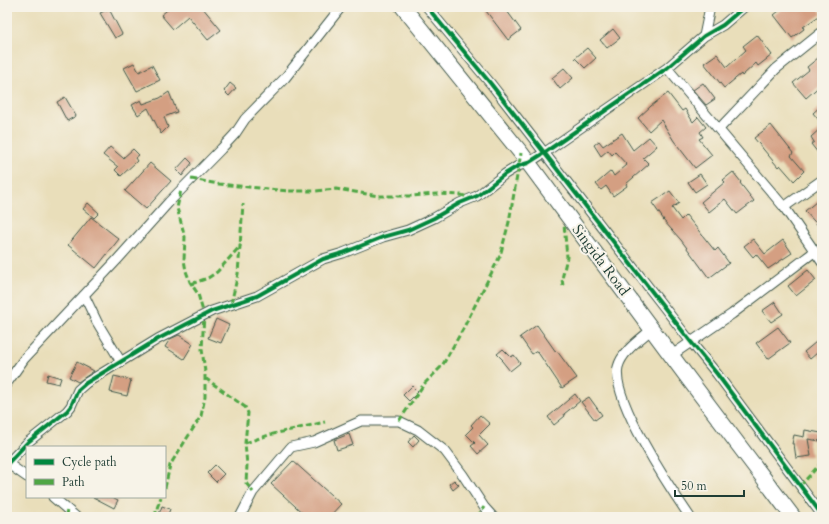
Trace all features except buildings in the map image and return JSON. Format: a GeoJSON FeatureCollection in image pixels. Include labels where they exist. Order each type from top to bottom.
{"type":"FeatureCollection","features":[{"type":"Feature","properties":{"kind":"highway","name":"Singida Road"},"geometry":{"type":"LineString","coordinates":[[403,7],[528,163],[793,517]]}},
{"type":"Feature","properties":{"kind":"street"},"geometry":{"type":"LineString","coordinates":[[7,383],[24,359],[169,202],[235,134],[245,119],[285,78],[342,7]]}},
{"type":"Feature","properties":{"kind":"street"},"geometry":{"type":"LineString","coordinates":[[427,7],[491,84],[717,374],[822,515]]}},
{"type":"Feature","properties":{"kind":"street"},"geometry":{"type":"LineString","coordinates":[[704,36],[710,7]]}},
{"type":"Feature","properties":{"kind":"street"},"geometry":{"type":"LineString","coordinates":[[26,476],[7,463],[28,442],[67,411],[71,406],[78,390],[86,383],[158,339],[212,311],[257,296],[323,259],[343,253],[383,237],[408,230],[434,218],[460,203],[477,196],[505,174],[518,166],[528,163],[544,153],[667,68],[704,36],[723,25],[744,7]]}},
{"type":"Feature","properties":{"kind":"street"},"geometry":{"type":"LineString","coordinates":[[719,129],[776,70],[822,32]]}},
{"type":"Feature","properties":{"kind":"street"},"geometry":{"type":"LineString","coordinates":[[667,68],[784,207],[822,262]]}},
{"type":"Feature","properties":{"kind":"street"},"geometry":{"type":"LineString","coordinates":[[784,207],[822,180]]}},
{"type":"Feature","properties":{"kind":"street"},"geometry":{"type":"LineString","coordinates":[[672,355],[732,314],[814,252]]}},
{"type":"Feature","properties":{"kind":"street"},"geometry":{"type":"LineString","coordinates":[[84,295],[97,322],[121,362]]}},
{"type":"Feature","properties":{"kind":"street"},"geometry":{"type":"LineString","coordinates":[[652,328],[625,353],[618,366],[617,379],[622,398],[661,474],[690,517]]}},
{"type":"Feature","properties":{"kind":"street"},"geometry":{"type":"LineString","coordinates":[[240,517],[253,492],[291,447],[314,442],[361,421],[399,421],[418,430],[445,451],[484,507],[493,517]]}},
{"type":"Feature","properties":{"kind":"street"},"geometry":{"type":"LineString","coordinates":[[54,498],[76,517]]}},
{"type":"Feature","properties":{"kind":"marked path"},"geometry":{"type":"LineString","coordinates":[[399,421],[424,384],[442,366],[463,329],[500,256],[509,222],[521,153]]}},
{"type":"Feature","properties":{"kind":"marked path"},"geometry":{"type":"LineString","coordinates":[[191,179],[219,184],[288,191],[336,189],[379,196],[437,194],[461,195],[471,198]]}},
{"type":"Feature","properties":{"kind":"marked path"},"geometry":{"type":"LineString","coordinates":[[166,483],[170,465],[201,416],[205,397],[205,372],[202,349],[204,315],[198,294],[190,282],[186,271],[184,260],[185,237],[177,208],[181,190]]}},
{"type":"Feature","properties":{"kind":"marked path"},"geometry":{"type":"LineString","coordinates":[[231,304],[238,274],[243,204]]}},
{"type":"Feature","properties":{"kind":"marked path"},"geometry":{"type":"LineString","coordinates":[[563,286],[562,279],[567,257],[564,224]]}},
{"type":"Feature","properties":{"kind":"marked path"},"geometry":{"type":"LineString","coordinates":[[191,284],[208,278],[217,272],[241,245]]}},
{"type":"Feature","properties":{"kind":"marked path"},"geometry":{"type":"LineString","coordinates":[[205,378],[245,407],[248,413],[245,443],[247,465],[246,483],[253,492]]}},
{"type":"Feature","properties":{"kind":"marked path"},"geometry":{"type":"LineString","coordinates":[[245,443],[269,435],[325,422]]}},
{"type":"Feature","properties":{"kind":"marked path"},"geometry":{"type":"LineString","coordinates":[[800,486],[822,462]]}},
{"type":"Feature","properties":{"kind":"marked path"},"geometry":{"type":"LineString","coordinates":[[156,517],[156,511],[161,498]]}},
{"type":"Feature","properties":{"kind":"marked path"},"geometry":{"type":"LineString","coordinates":[[477,517],[484,507]]}},
{"type":"Feature","properties":{"kind":"marked path"},"geometry":{"type":"LineString","coordinates":[[66,517],[67,509]]}},
{"type":"Feature","properties":{"kind":"cycle path"},"geometry":{"type":"LineString","coordinates":[[427,7],[491,84],[717,374],[822,515]]}},
{"type":"Feature","properties":{"kind":"cycle path"},"geometry":{"type":"LineString","coordinates":[[7,464],[28,442],[67,411],[71,406],[78,390],[86,383],[158,339],[212,311],[257,296],[323,259],[343,253],[383,237],[408,230],[434,218],[460,203],[477,196],[505,174],[518,166],[528,163],[544,153],[667,68],[704,36],[723,25],[744,7]]}}]}
